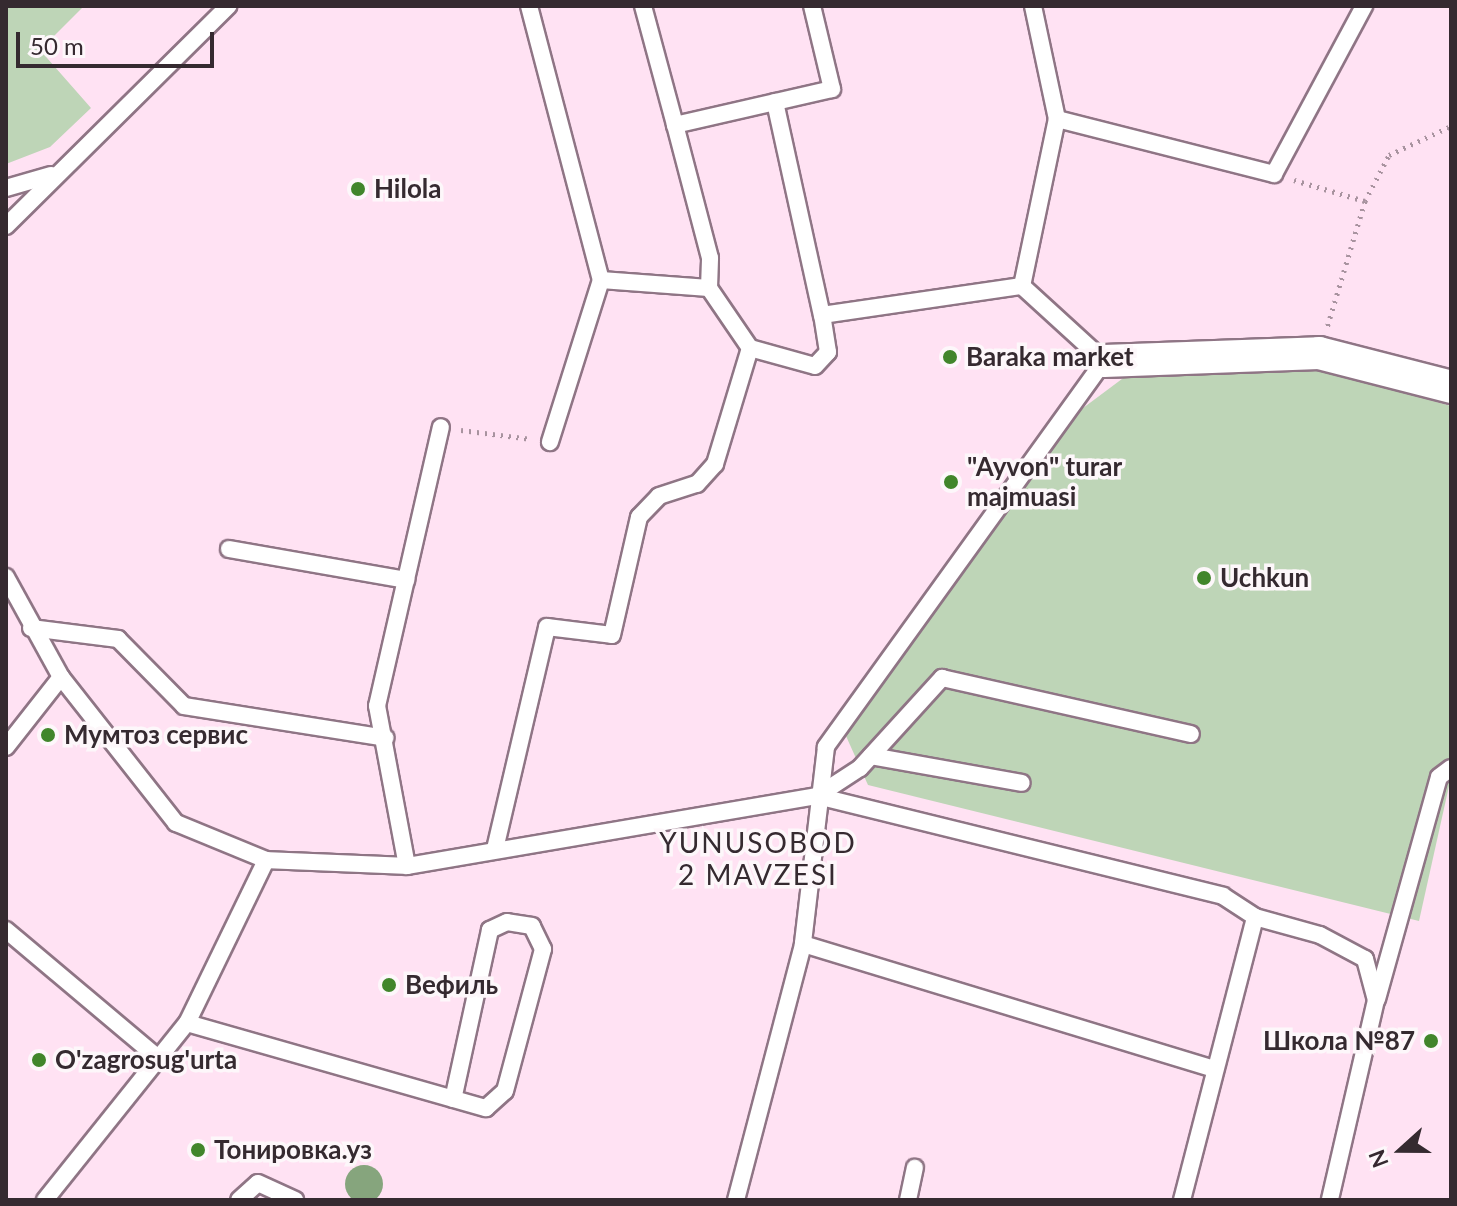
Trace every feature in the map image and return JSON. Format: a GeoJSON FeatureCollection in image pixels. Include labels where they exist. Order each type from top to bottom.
{"type":"FeatureCollection","features":[{"type":"Feature","properties":{"kind":"street"},"geometry":{"type":"LineString","coordinates":[[1104,361],[1319,353],[1451,387]]}},
{"type":"Feature","properties":{"kind":"lane"},"geometry":{"type":"LineString","coordinates":[[6,226],[53,175],[228,6]]}},
{"type":"Feature","properties":{"kind":"lane"},"geometry":{"type":"LineString","coordinates":[[529,6],[601,280],[550,442]]}},
{"type":"Feature","properties":{"kind":"lane"},"geometry":{"type":"LineString","coordinates":[[643,6],[710,258],[709,288],[750,348],[821,365],[828,352],[822,315],[775,102]]}},
{"type":"Feature","properties":{"kind":"lane"},"geometry":{"type":"LineString","coordinates":[[675,125],[832,89],[812,6]]}},
{"type":"Feature","properties":{"kind":"lane"},"geometry":{"type":"LineString","coordinates":[[1022,286],[1057,119],[1033,6]]}},
{"type":"Feature","properties":{"kind":"lane"},"geometry":{"type":"LineString","coordinates":[[1057,119],[1274,174],[1364,6]]}},
{"type":"Feature","properties":{"kind":"lane"},"geometry":{"type":"LineString","coordinates":[[6,188],[53,175]]}},
{"type":"Feature","properties":{"kind":"lane"},"geometry":{"type":"LineString","coordinates":[[601,280],[709,288]]}},
{"type":"Feature","properties":{"kind":"lane"},"geometry":{"type":"LineString","coordinates":[[822,315],[1022,286]]}},
{"type":"Feature","properties":{"kind":"lane"},"geometry":{"type":"LineString","coordinates":[[736,1200],[803,944],[817,796],[826,747],[1104,361],[1022,286]]}},
{"type":"Feature","properties":{"kind":"lane"},"geometry":{"type":"LineString","coordinates":[[495,849],[547,627],[612,635],[639,517],[659,496],[697,484],[715,464],[750,348]]}},
{"type":"Feature","properties":{"kind":"lane"},"geometry":{"type":"LineString","coordinates":[[407,866],[377,706],[441,427]]}},
{"type":"Feature","properties":{"kind":"lane"},"geometry":{"type":"LineString","coordinates":[[229,549],[406,580]]}},
{"type":"Feature","properties":{"kind":"lane"},"geometry":{"type":"LineString","coordinates":[[6,577],[31,628],[61,677],[176,823],[266,860],[407,866],[817,796],[1223,896],[1255,917],[1320,935],[1365,959],[1376,1000]]}},
{"type":"Feature","properties":{"kind":"lane"},"geometry":{"type":"LineString","coordinates":[[31,628],[118,639],[184,706],[385,738]]}},
{"type":"Feature","properties":{"kind":"lane"},"geometry":{"type":"LineString","coordinates":[[6,747],[61,677]]}},
{"type":"Feature","properties":{"kind":"lane"},"geometry":{"type":"LineString","coordinates":[[817,796],[871,756],[942,678],[1191,734]]}},
{"type":"Feature","properties":{"kind":"lane"},"geometry":{"type":"LineString","coordinates":[[871,756],[1022,783]]}},
{"type":"Feature","properties":{"kind":"lane"},"geometry":{"type":"LineString","coordinates":[[1330,1200],[1376,1000],[1439,777],[1451,768]]}},
{"type":"Feature","properties":{"kind":"lane"},"geometry":{"type":"LineString","coordinates":[[45,1200],[187,1023],[266,860]]}},
{"type":"Feature","properties":{"kind":"lane"},"geometry":{"type":"LineString","coordinates":[[1182,1200],[1255,917]]}},
{"type":"Feature","properties":{"kind":"lane"},"geometry":{"type":"LineString","coordinates":[[187,1023],[453,1099],[486,1108],[505,1091],[543,949],[532,926],[507,922],[490,930],[453,1099]]}},
{"type":"Feature","properties":{"kind":"lane"},"geometry":{"type":"LineString","coordinates":[[6,930],[159,1059]]}},
{"type":"Feature","properties":{"kind":"lane"},"geometry":{"type":"LineString","coordinates":[[803,944],[1214,1069]]}},
{"type":"Feature","properties":{"kind":"lane"},"geometry":{"type":"LineString","coordinates":[[908,1200],[915,1168]]}},
{"type":"Feature","properties":{"kind":"lane"},"geometry":{"type":"LineString","coordinates":[[239,1200],[258,1183],[295,1200]]}},
{"type":"Feature","properties":{"kind":"path"},"geometry":{"type":"LineString","coordinates":[[1319,353],[1365,201],[1389,155],[1451,126]]}},
{"type":"Feature","properties":{"kind":"path"},"geometry":{"type":"LineString","coordinates":[[1274,174],[1365,201]]}},
{"type":"Feature","properties":{"kind":"path"},"geometry":{"type":"LineString","coordinates":[[441,427],[550,442]]}},
{"type":"Feature","properties":{"kind":"shaded area"},"geometry":{"type":"Polygon","coordinates":[[[6,6],[84,6],[40,50],[91,108],[50,147],[6,164],[6,6]]]}},
{"type":"Feature","properties":{"kind":"shaded area","name":"Uchkun"},"geometry":{"type":"Polygon","coordinates":[[[1293,361],[1451,406],[1451,777],[1419,921],[868,785],[846,736],[1067,420],[1134,370],[1293,361]]]}},
{"type":"Feature","properties":{"kind":"shaded area"},"geometry":{"type":"Polygon","coordinates":[[[364,1165],[378,1170],[383,1184],[378,1198],[364,1203],[350,1198],[345,1184],[350,1170],[364,1165]]]}},
{"type":"Feature","properties":{"kind":"place","name":"Hilola"},"geometry":{"type":"Point","coordinates":[358,189]}},
{"type":"Feature","properties":{"kind":"place","name":"Baraka market"},"geometry":{"type":"Point","coordinates":[950,357]}},
{"type":"Feature","properties":{"kind":"place","name":"\"Ayvon\" turar majmuasi"},"geometry":{"type":"Point","coordinates":[951,482]}},
{"type":"Feature","properties":{"kind":"place","name":"Uchkun"},"geometry":{"type":"Point","coordinates":[1204,578]}},
{"type":"Feature","properties":{"kind":"place","name":"Мумтоз сервис"},"geometry":{"type":"Point","coordinates":[48,735]}},
{"type":"Feature","properties":{"kind":"place","name":"Вефиль"},"geometry":{"type":"Point","coordinates":[389,985]}},
{"type":"Feature","properties":{"kind":"place","name":"Школа №87"},"geometry":{"type":"Point","coordinates":[1431,1041]}},
{"type":"Feature","properties":{"kind":"place","name":"O'zagrosug'urta"},"geometry":{"type":"Point","coordinates":[39,1060]}},
{"type":"Feature","properties":{"kind":"place","name":"Тонировка.уз"},"geometry":{"type":"Point","coordinates":[198,1150]}},
{"type":"Feature","properties":{"kind":"district","name":"YUNUSOBOD 2 MAVZESI"},"geometry":{"type":"Point","coordinates":[758,858]}}]}
